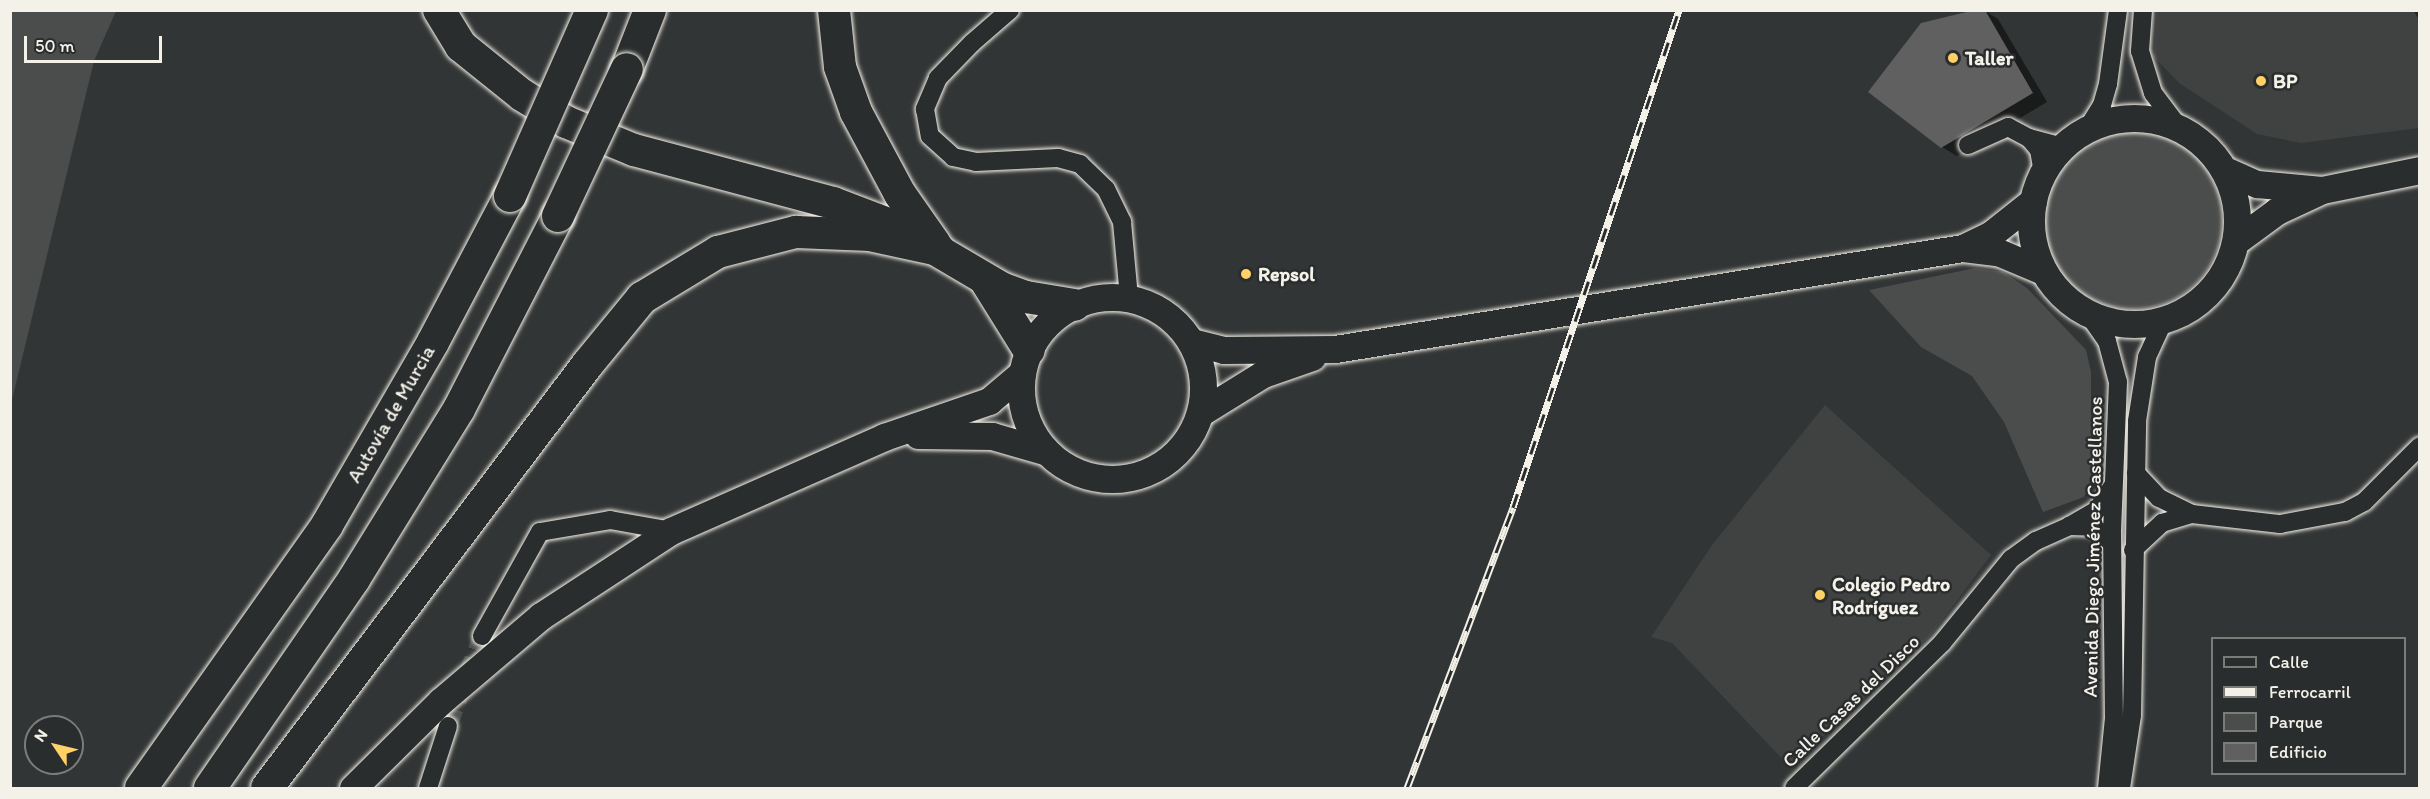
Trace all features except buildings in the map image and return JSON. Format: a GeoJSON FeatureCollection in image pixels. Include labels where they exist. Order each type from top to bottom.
{"type":"FeatureCollection","features":[{"type":"Feature","properties":{"kind":"highway"},"geometry":{"type":"LineString","coordinates":[[439,10],[461,46],[522,95],[566,122],[634,150],[833,203],[939,249],[985,280],[1026,297],[1074,305]]}},
{"type":"Feature","properties":{"kind":"highway","name":"Autovía de Murcia"},"geometry":{"type":"LineString","coordinates":[[141,789],[327,525],[433,342],[510,196],[592,10]]}},
{"type":"Feature","properties":{"kind":"highway"},"geometry":{"type":"LineString","coordinates":[[210,789],[354,579],[459,409],[558,216],[627,69],[650,10]]}},
{"type":"Feature","properties":{"kind":"highway"},"geometry":{"type":"LineString","coordinates":[[834,10],[840,67],[856,112],[900,194],[939,249]]}},
{"type":"Feature","properties":{"kind":"highway"},"geometry":{"type":"LineString","coordinates":[[267,789],[587,365],[642,298],[718,252],[796,232],[870,235],[939,249]]}},
{"type":"Feature","properties":{"kind":"highway"},"geometry":{"type":"LineString","coordinates":[[985,280],[1026,361]]}},
{"type":"Feature","properties":{"kind":"main road"},"geometry":{"type":"LineString","coordinates":[[2127,118],[2148,118],[2178,126],[2204,143],[2225,170],[2237,205],[2236,241],[2227,267],[2211,291],[2189,309],[2164,320],[2125,324],[2088,314],[2062,296],[2043,271],[2032,237],[2033,201],[2043,172],[2062,147],[2087,129],[2127,118]]}},
{"type":"Feature","properties":{"kind":"main road"},"geometry":{"type":"LineString","coordinates":[[2225,170],[2257,184],[2322,190]]}},
{"type":"Feature","properties":{"kind":"main road"},"geometry":{"type":"LineString","coordinates":[[2236,241],[2277,212],[2322,190],[2420,170]]}},
{"type":"Feature","properties":{"kind":"main road"},"geometry":{"type":"LineString","coordinates":[[1963,248],[1990,235],[2033,201]]}},
{"type":"Feature","properties":{"kind":"main road"},"geometry":{"type":"LineString","coordinates":[[1192,342],[1224,350],[1335,349],[1963,248],[1998,252],[2043,271]]}},
{"type":"Feature","properties":{"kind":"main road"},"geometry":{"type":"LineString","coordinates":[[353,789],[441,701],[542,616],[671,531],[884,437],[989,401],[1026,361],[1041,332],[1074,305],[1101,298],[1129,298],[1154,307],[1176,322],[1192,342],[1203,381],[1200,413],[1188,438],[1171,458],[1139,474],[1121,479],[1094,478],[1069,468],[1047,452],[992,436],[952,433],[884,437]]}},
{"type":"Feature","properties":{"kind":"main road"},"geometry":{"type":"LineString","coordinates":[[1200,413],[1263,374],[1335,349]]}},
{"type":"Feature","properties":{"kind":"main road"},"geometry":{"type":"LineString","coordinates":[[1026,361],[1022,402],[1028,420],[1047,452]]}},
{"type":"Feature","properties":{"kind":"street"},"geometry":{"type":"LineString","coordinates":[[1011,10],[972,43],[938,78],[926,109],[930,136],[953,158],[976,162],[1059,158],[1080,164],[1106,189],[1122,222],[1129,298]]}},
{"type":"Feature","properties":{"kind":"street"},"geometry":{"type":"LineString","coordinates":[[2087,129],[2102,105],[2109,84],[2118,10]]}},
{"type":"Feature","properties":{"kind":"street"},"geometry":{"type":"LineString","coordinates":[[2143,10],[2140,51],[2153,93],[2178,126]]}},
{"type":"Feature","properties":{"kind":"street"},"geometry":{"type":"LineString","coordinates":[[1968,145],[2008,127],[2029,138],[2062,147]]}},
{"type":"Feature","properties":{"kind":"street"},"geometry":{"type":"LineString","coordinates":[[2029,138],[2039,150],[2043,172]]}},
{"type":"Feature","properties":{"kind":"street","name":"Avenida Diego Jiménez Castellanos"},"geometry":{"type":"LineString","coordinates":[[2088,314],[2107,341],[2118,382],[2112,543],[2114,718],[2107,789]]}},
{"type":"Feature","properties":{"kind":"street","name":"Avenida Diego Jiménez Castellanos"},"geometry":{"type":"LineString","coordinates":[[2121,789],[2132,715],[2133,550],[2141,385],[2164,320]]}},
{"type":"Feature","properties":{"kind":"street"},"geometry":{"type":"LineString","coordinates":[[2136,473],[2159,498],[2192,514],[2280,524],[2344,513],[2364,502],[2420,446]]}},
{"type":"Feature","properties":{"kind":"street","name":"Calle Casas del Disco"},"geometry":{"type":"LineString","coordinates":[[1794,789],[1942,643],[2012,560],[2036,541],[2097,510],[2113,485]]}},
{"type":"Feature","properties":{"kind":"street"},"geometry":{"type":"LineString","coordinates":[[2133,550],[2162,523],[2192,514]]}},
{"type":"Feature","properties":{"kind":"street"},"geometry":{"type":"LineString","coordinates":[[482,636],[540,532],[610,520],[671,531]]}},
{"type":"Feature","properties":{"kind":"street"},"geometry":{"type":"LineString","coordinates":[[2069,526],[2094,527],[2112,543]]}},
{"type":"Feature","properties":{"kind":"street"},"geometry":{"type":"LineString","coordinates":[[428,789],[448,726]]}},
{"type":"Feature","properties":{"kind":"shaded area"},"geometry":{"type":"Polygon","coordinates":[[[2157,11],[2419,11],[2419,128],[2301,143],[2257,134],[2179,83],[2154,57],[2157,11]]]}},
{"type":"Feature","properties":{"kind":"shaded area","name":"Colegio Pedro Rodríguez"},"geometry":{"type":"Polygon","coordinates":[[[1825,405],[1991,555],[1930,636],[1790,767],[1672,643],[1651,637],[1712,545],[1825,405]]]}},
{"type":"Feature","properties":{"kind":"green space"},"geometry":{"type":"Polygon","coordinates":[[[11,10],[116,11],[94,61],[11,404],[11,10]]]}},
{"type":"Feature","properties":{"kind":"green space"},"geometry":{"type":"Polygon","coordinates":[[[2133,131],[2167,138],[2183,146],[2196,157],[2207,170],[2215,186],[2222,220],[2215,254],[2207,270],[2196,283],[2183,294],[2167,302],[2133,309],[2099,302],[2083,294],[2070,283],[2059,270],[2051,254],[2044,220],[2051,186],[2059,170],[2070,157],[2083,146],[2099,138],[2133,131]]]}},
{"type":"Feature","properties":{"kind":"green space"},"geometry":{"type":"Polygon","coordinates":[[[1975,268],[2003,272],[2027,288],[2086,350],[2091,372],[2091,481],[2084,497],[2043,512],[2004,422],[1972,376],[1921,347],[1869,290],[1975,268]]]}},
{"type":"Feature","properties":{"kind":"tunnel"},"geometry":{"type":"LineString","coordinates":[[448,726],[482,636]]}},
{"type":"Feature","properties":{"kind":"railway"},"geometry":{"type":"LineString","coordinates":[[1407,788],[1513,507],[1679,10]]}},
{"type":"Feature","properties":{"kind":"place","name":"Taller"},"geometry":{"type":"Point","coordinates":[1953,58]}},
{"type":"Feature","properties":{"kind":"place","name":"BP"},"geometry":{"type":"Point","coordinates":[2261,81]}},
{"type":"Feature","properties":{"kind":"place","name":"Repsol"},"geometry":{"type":"Point","coordinates":[1246,274]}},
{"type":"Feature","properties":{"kind":"place","name":"Colegio Pedro Rodríguez"},"geometry":{"type":"Point","coordinates":[1820,595]}}]}
